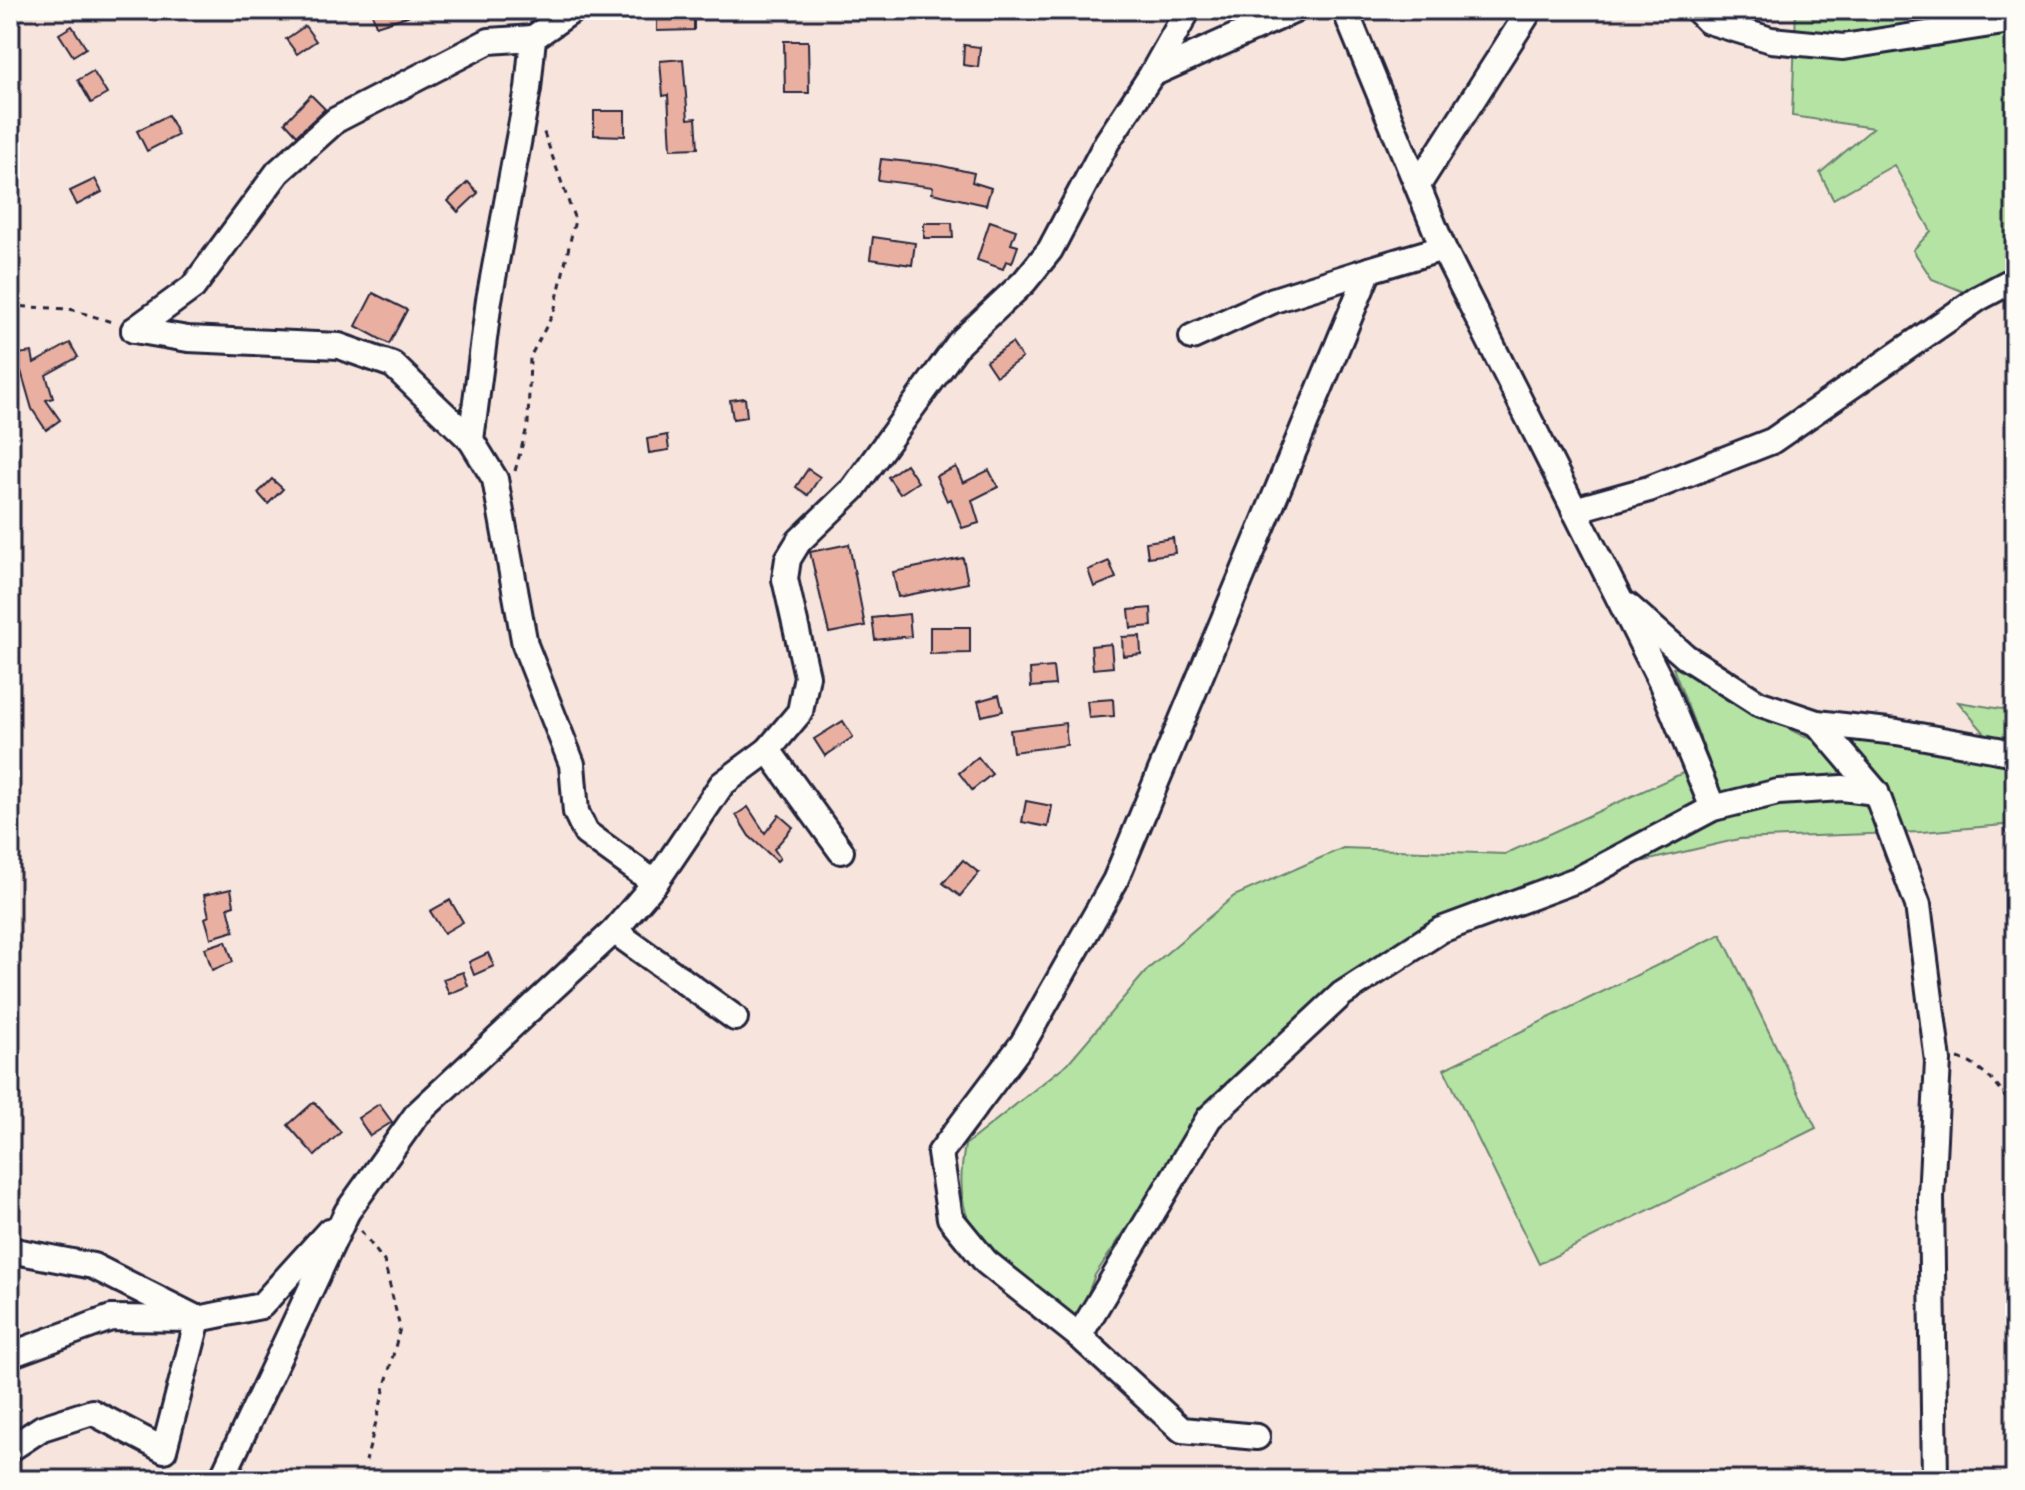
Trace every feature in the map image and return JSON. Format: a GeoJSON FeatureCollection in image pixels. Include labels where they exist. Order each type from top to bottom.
{"type":"FeatureCollection","features":[{"type":"Feature","properties":{"kind":"street"},"geometry":{"type":"LineString","coordinates":[[134,330],[193,287],[278,172],[336,120],[489,41],[533,38],[573,10]]}},
{"type":"Feature","properties":{"kind":"street"},"geometry":{"type":"LineString","coordinates":[[10,1355],[111,1318],[198,1319],[261,1306],[347,1212],[417,1114],[614,931],[655,883],[722,784],[768,750],[800,712],[807,676],[785,579],[788,559],[799,541],[853,489],[959,343],[1024,282],[1050,250],[1107,142],[1152,74],[1188,10]]}},
{"type":"Feature","properties":{"kind":"street"},"geometry":{"type":"LineString","coordinates":[[1152,74],[1295,10]]}},
{"type":"Feature","properties":{"kind":"street"},"geometry":{"type":"LineString","coordinates":[[1345,10],[1443,248],[1661,682],[1713,808]]}},
{"type":"Feature","properties":{"kind":"street"},"geometry":{"type":"LineString","coordinates":[[1418,185],[1530,10]]}},
{"type":"Feature","properties":{"kind":"street"},"geometry":{"type":"LineString","coordinates":[[1697,10],[1708,21],[1771,40],[1843,47],[2010,21],[2015,25]]}},
{"type":"Feature","properties":{"kind":"street"},"geometry":{"type":"LineString","coordinates":[[471,440],[489,300],[528,89],[533,38]]}},
{"type":"Feature","properties":{"kind":"street"},"geometry":{"type":"LineString","coordinates":[[1192,337],[1274,300],[1443,248]]}},
{"type":"Feature","properties":{"kind":"street"},"geometry":{"type":"LineString","coordinates":[[1257,1437],[1182,1430],[1079,1336],[986,1262],[950,1218],[940,1153],[1023,1043],[1115,881],[1369,270]]}},
{"type":"Feature","properties":{"kind":"street"},"geometry":{"type":"LineString","coordinates":[[1574,510],[1649,489],[1772,441],[1979,298],[2015,279]]}},
{"type":"Feature","properties":{"kind":"street"},"geometry":{"type":"LineString","coordinates":[[134,330],[188,339],[339,346],[393,365],[471,440],[495,479],[525,645],[572,764],[576,812],[586,833],[655,883]]}},
{"type":"Feature","properties":{"kind":"street"},"geometry":{"type":"LineString","coordinates":[[1617,595],[1686,657],[1758,703],[1817,723],[1897,732],[2015,753]]}},
{"type":"Feature","properties":{"kind":"street"},"geometry":{"type":"LineString","coordinates":[[1817,723],[1876,792],[1918,905],[1938,1061],[1931,1197],[1935,1480]]}},
{"type":"Feature","properties":{"kind":"street"},"geometry":{"type":"LineString","coordinates":[[768,750],[841,851]]}},
{"type":"Feature","properties":{"kind":"street"},"geometry":{"type":"LineString","coordinates":[[1079,1336],[1209,1118],[1342,994],[1441,930],[1579,879],[1713,808],[1778,792],[1842,788],[1876,792]]}},
{"type":"Feature","properties":{"kind":"street"},"geometry":{"type":"LineString","coordinates":[[614,931],[735,1018]]}},
{"type":"Feature","properties":{"kind":"street"},"geometry":{"type":"LineString","coordinates":[[221,1480],[347,1212]]}},
{"type":"Feature","properties":{"kind":"street"},"geometry":{"type":"LineString","coordinates":[[10,1250],[93,1266],[198,1319]]}},
{"type":"Feature","properties":{"kind":"street"},"geometry":{"type":"LineString","coordinates":[[10,1449],[42,1428],[92,1412],[164,1450],[198,1319]]}},
{"type":"Feature","properties":{"kind":"path"},"geometry":{"type":"LineString","coordinates":[[515,470],[528,424],[530,357],[554,312],[575,220],[528,89]]}},
{"type":"Feature","properties":{"kind":"path"},"geometry":{"type":"LineString","coordinates":[[10,306],[70,309],[134,330]]}},
{"type":"Feature","properties":{"kind":"path"},"geometry":{"type":"LineString","coordinates":[[1938,1061],[1960,1058],[1989,1075],[2015,1114]]}},
{"type":"Feature","properties":{"kind":"path"},"geometry":{"type":"LineString","coordinates":[[347,1212],[384,1261],[400,1328],[366,1461]]}},
{"type":"Feature","properties":{"kind":"green space"},"geometry":{"type":"Polygon","coordinates":[[[1796,10],[2015,10],[2015,279],[1979,298],[1932,279],[1913,250],[1931,231],[1894,165],[1833,199],[1820,173],[1873,128],[1792,116],[1796,10]]]}},
{"type":"Feature","properties":{"kind":"green space"},"geometry":{"type":"Polygon","coordinates":[[[1673,668],[1690,669],[1745,707],[1803,736],[2000,751],[1958,702],[2015,711],[2015,824],[1922,832],[1739,839],[1491,897],[1349,976],[1246,1064],[1178,1152],[1095,1275],[1077,1321],[984,1239],[966,1213],[962,1196],[965,1145],[1068,1063],[1148,969],[1234,896],[1343,848],[1505,854],[1709,761],[1673,668]]]}},
{"type":"Feature","properties":{"kind":"green space"},"geometry":{"type":"Polygon","coordinates":[[[1721,934],[1816,1128],[1539,1264],[1444,1069],[1721,934]]]}},
{"type":"Feature","properties":{"kind":"building"},"geometry":{"type":"Polygon","coordinates":[[[371,10],[417,10],[417,13],[376,26],[371,10]]]}},
{"type":"Feature","properties":{"kind":"building"},"geometry":{"type":"Polygon","coordinates":[[[657,10],[694,10],[694,30],[657,31],[657,10]]]}},
{"type":"Feature","properties":{"kind":"building"},"geometry":{"type":"Polygon","coordinates":[[[72,26],[86,48],[73,56],[59,34],[72,26]]]}},
{"type":"Feature","properties":{"kind":"building"},"geometry":{"type":"Polygon","coordinates":[[[305,26],[316,41],[297,54],[286,39],[305,26]]]}},
{"type":"Feature","properties":{"kind":"building"},"geometry":{"type":"Polygon","coordinates":[[[784,41],[808,41],[809,93],[785,93],[784,41]]]}},
{"type":"Feature","properties":{"kind":"building"},"geometry":{"type":"Polygon","coordinates":[[[964,45],[980,47],[978,67],[963,65],[964,45]]]}},
{"type":"Feature","properties":{"kind":"building"},"geometry":{"type":"Polygon","coordinates":[[[683,59],[688,119],[696,118],[698,148],[671,149],[668,95],[663,96],[660,61],[683,59]]]}},
{"type":"Feature","properties":{"kind":"building"},"geometry":{"type":"Polygon","coordinates":[[[93,71],[107,94],[91,103],[78,80],[93,71]]]}},
{"type":"Feature","properties":{"kind":"building"},"geometry":{"type":"Polygon","coordinates":[[[311,95],[325,109],[297,135],[285,122],[311,95]]]}},
{"type":"Feature","properties":{"kind":"building"},"geometry":{"type":"Polygon","coordinates":[[[594,111],[625,111],[625,136],[594,135],[594,111]]]}},
{"type":"Feature","properties":{"kind":"building"},"geometry":{"type":"Polygon","coordinates":[[[168,115],[178,135],[147,151],[137,131],[168,115]]]}},
{"type":"Feature","properties":{"kind":"building"},"geometry":{"type":"Polygon","coordinates":[[[881,159],[938,165],[974,173],[972,182],[991,188],[986,205],[932,193],[933,187],[878,180],[881,159]]]}},
{"type":"Feature","properties":{"kind":"building"},"geometry":{"type":"Polygon","coordinates":[[[95,179],[102,192],[77,205],[70,191],[95,179]]]}},
{"type":"Feature","properties":{"kind":"building"},"geometry":{"type":"Polygon","coordinates":[[[468,182],[478,193],[458,212],[448,201],[468,182]]]}},
{"type":"Feature","properties":{"kind":"building"},"geometry":{"type":"Polygon","coordinates":[[[990,221],[1016,230],[1011,244],[1018,246],[1012,263],[1006,261],[1003,269],[977,260],[990,221]]]}},
{"type":"Feature","properties":{"kind":"building"},"geometry":{"type":"Polygon","coordinates":[[[924,223],[952,223],[953,238],[924,238],[924,223]]]}},
{"type":"Feature","properties":{"kind":"building"},"geometry":{"type":"Polygon","coordinates":[[[873,237],[915,243],[912,265],[870,259],[873,237]]]}},
{"type":"Feature","properties":{"kind":"building"},"geometry":{"type":"Polygon","coordinates":[[[373,293],[407,310],[389,344],[356,326],[373,293]]]}},
{"type":"Feature","properties":{"kind":"building"},"geometry":{"type":"Polygon","coordinates":[[[70,343],[78,357],[46,375],[53,398],[46,400],[60,420],[46,430],[32,409],[21,371],[12,372],[10,355],[32,352],[34,363],[70,343]]]}},
{"type":"Feature","properties":{"kind":"building"},"geometry":{"type":"Polygon","coordinates":[[[1012,343],[1022,358],[996,376],[986,361],[1012,343]]]}},
{"type":"Feature","properties":{"kind":"building"},"geometry":{"type":"Polygon","coordinates":[[[745,398],[747,417],[733,419],[730,400],[745,398]]]}},
{"type":"Feature","properties":{"kind":"building"},"geometry":{"type":"Polygon","coordinates":[[[667,435],[669,450],[649,453],[647,439],[667,435]]]}},
{"type":"Feature","properties":{"kind":"building"},"geometry":{"type":"Polygon","coordinates":[[[906,464],[918,482],[900,494],[888,477],[906,464]]]}},
{"type":"Feature","properties":{"kind":"building"},"geometry":{"type":"Polygon","coordinates":[[[956,467],[963,483],[989,470],[998,487],[972,500],[979,523],[962,528],[951,499],[947,501],[936,476],[956,467]]]}},
{"type":"Feature","properties":{"kind":"building"},"geometry":{"type":"Polygon","coordinates":[[[808,469],[820,477],[808,495],[796,487],[808,469]]]}},
{"type":"Feature","properties":{"kind":"building"},"geometry":{"type":"Polygon","coordinates":[[[272,479],[283,489],[268,504],[258,493],[272,479]]]}},
{"type":"Feature","properties":{"kind":"building"},"geometry":{"type":"Polygon","coordinates":[[[1173,538],[1175,553],[1148,557],[1146,542],[1173,538]]]}},
{"type":"Feature","properties":{"kind":"building"},"geometry":{"type":"Polygon","coordinates":[[[849,544],[865,626],[829,633],[810,552],[849,544]]]}},
{"type":"Feature","properties":{"kind":"building"},"geometry":{"type":"Polygon","coordinates":[[[963,558],[968,583],[898,597],[893,572],[963,558]]]}},
{"type":"Feature","properties":{"kind":"building"},"geometry":{"type":"Polygon","coordinates":[[[1109,561],[1116,578],[1094,587],[1088,570],[1109,561]]]}},
{"type":"Feature","properties":{"kind":"building"},"geometry":{"type":"Polygon","coordinates":[[[1151,608],[1152,626],[1131,628],[1129,610],[1151,608]]]}},
{"type":"Feature","properties":{"kind":"building"},"geometry":{"type":"Polygon","coordinates":[[[909,614],[911,636],[875,640],[872,618],[909,614]]]}},
{"type":"Feature","properties":{"kind":"building"},"geometry":{"type":"Polygon","coordinates":[[[930,627],[970,627],[970,653],[930,654],[930,627]]]}},
{"type":"Feature","properties":{"kind":"building"},"geometry":{"type":"Polygon","coordinates":[[[1140,636],[1141,654],[1123,656],[1122,637],[1140,636]]]}},
{"type":"Feature","properties":{"kind":"building"},"geometry":{"type":"Polygon","coordinates":[[[1111,644],[1113,667],[1093,669],[1091,646],[1111,644]]]}},
{"type":"Feature","properties":{"kind":"building"},"geometry":{"type":"Polygon","coordinates":[[[1053,667],[1055,685],[1031,687],[1030,669],[1053,667]]]}},
{"type":"Feature","properties":{"kind":"building"},"geometry":{"type":"Polygon","coordinates":[[[999,695],[1003,711],[982,716],[978,701],[999,695]]]}},
{"type":"Feature","properties":{"kind":"building"},"geometry":{"type":"Polygon","coordinates":[[[1113,699],[1114,716],[1089,718],[1087,701],[1113,699]]]}},
{"type":"Feature","properties":{"kind":"building"},"geometry":{"type":"Polygon","coordinates":[[[843,721],[853,737],[825,756],[814,739],[843,721]]]}},
{"type":"Feature","properties":{"kind":"building"},"geometry":{"type":"Polygon","coordinates":[[[1065,723],[1067,745],[1013,752],[1010,730],[1065,723]]]}},
{"type":"Feature","properties":{"kind":"building"},"geometry":{"type":"Polygon","coordinates":[[[978,757],[992,774],[972,790],[959,773],[978,757]]]}},
{"type":"Feature","properties":{"kind":"building"},"geometry":{"type":"Polygon","coordinates":[[[1026,801],[1052,806],[1048,827],[1022,822],[1026,801]]]}},
{"type":"Feature","properties":{"kind":"building"},"geometry":{"type":"Polygon","coordinates":[[[748,807],[765,833],[779,815],[793,827],[774,849],[780,858],[777,861],[749,836],[736,815],[748,807]]]}},
{"type":"Feature","properties":{"kind":"building"},"geometry":{"type":"Polygon","coordinates":[[[963,860],[979,873],[960,896],[943,883],[963,860]]]}},
{"type":"Feature","properties":{"kind":"building"},"geometry":{"type":"Polygon","coordinates":[[[231,889],[234,905],[228,907],[234,931],[211,938],[205,918],[209,916],[204,895],[231,889]]]}},
{"type":"Feature","properties":{"kind":"building"},"geometry":{"type":"Polygon","coordinates":[[[450,900],[463,922],[444,933],[430,911],[450,900]]]}},
{"type":"Feature","properties":{"kind":"building"},"geometry":{"type":"Polygon","coordinates":[[[226,941],[233,962],[212,970],[205,948],[226,941]]]}},
{"type":"Feature","properties":{"kind":"building"},"geometry":{"type":"Polygon","coordinates":[[[488,953],[494,966],[474,975],[469,962],[488,953]]]}},
{"type":"Feature","properties":{"kind":"building"},"geometry":{"type":"Polygon","coordinates":[[[463,972],[468,986],[449,994],[443,979],[463,972]]]}},
{"type":"Feature","properties":{"kind":"building"},"geometry":{"type":"Polygon","coordinates":[[[314,1102],[341,1132],[315,1156],[288,1125],[314,1102]]]}},
{"type":"Feature","properties":{"kind":"building"},"geometry":{"type":"Polygon","coordinates":[[[379,1104],[392,1122],[370,1136],[358,1118],[379,1104]]]}}]}
